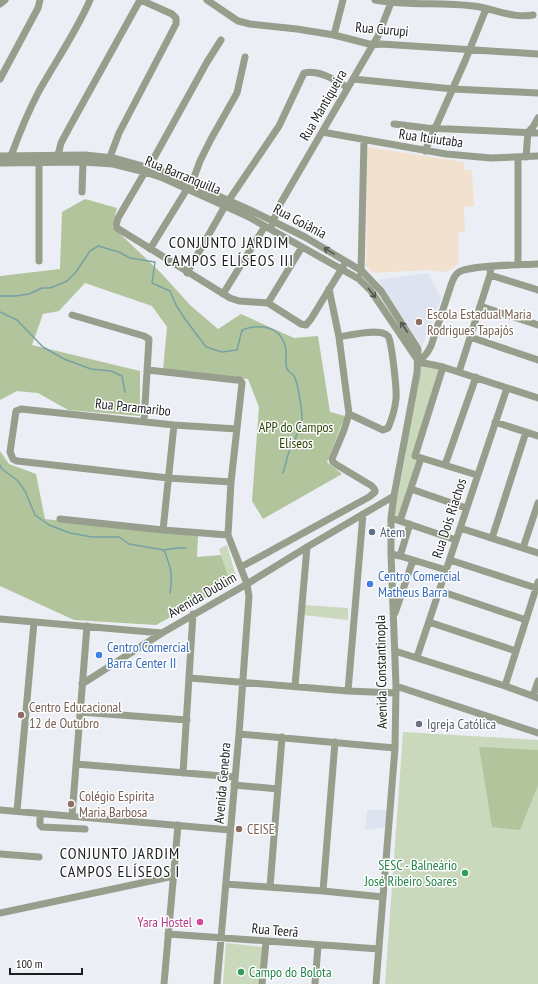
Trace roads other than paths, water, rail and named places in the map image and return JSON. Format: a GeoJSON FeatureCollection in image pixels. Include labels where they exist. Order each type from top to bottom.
{"type":"FeatureCollection","features":[{"type":"Feature","properties":{"kind":"street"},"geometry":{"type":"LineString","coordinates":[[0,4],[5,0]]}},
{"type":"Feature","properties":{"kind":"street"},"geometry":{"type":"LineString","coordinates":[[12,156],[25,119],[80,21],[90,0]]}},
{"type":"Feature","properties":{"kind":"street"},"geometry":{"type":"LineString","coordinates":[[58,155],[61,143],[140,0],[172,14],[177,21],[116,138],[112,160]]}},
{"type":"Feature","properties":{"kind":"street","name":"Rua Gurupi"},"geometry":{"type":"LineString","coordinates":[[207,0],[238,21],[250,24],[278,26],[334,35],[373,44],[538,54]]}},
{"type":"Feature","properties":{"kind":"street"},"geometry":{"type":"LineString","coordinates":[[334,35],[343,0]]}},
{"type":"Feature","properties":{"kind":"street"},"geometry":{"type":"LineString","coordinates":[[375,0],[462,5],[514,16],[533,15]]}},
{"type":"Feature","properties":{"kind":"street"},"geometry":{"type":"LineString","coordinates":[[0,79],[38,8],[40,1]]}},
{"type":"Feature","properties":{"kind":"street","name":"Rua Mantiqueira"},"geometry":{"type":"LineString","coordinates":[[223,294],[267,227],[274,221],[279,206],[383,26],[391,2]]}},
{"type":"Feature","properties":{"kind":"street"},"geometry":{"type":"LineString","coordinates":[[425,151],[434,128],[453,89],[486,9]]}},
{"type":"Feature","properties":{"kind":"street"},"geometry":{"type":"LineString","coordinates":[[232,27],[235,19]]}},
{"type":"Feature","properties":{"kind":"street"},"geometry":{"type":"LineString","coordinates":[[222,40],[207,62],[118,218],[116,227],[187,273],[230,298],[239,301],[268,303],[302,325],[307,324],[311,319],[346,261]]}},
{"type":"Feature","properties":{"kind":"street"},"geometry":{"type":"LineString","coordinates":[[150,249],[189,186],[211,139],[237,93],[245,57]]}},
{"type":"Feature","properties":{"kind":"street"},"geometry":{"type":"LineString","coordinates":[[187,273],[227,203],[279,126],[304,73],[310,72],[328,77],[347,87]]}},
{"type":"Feature","properties":{"kind":"street"},"geometry":{"type":"LineString","coordinates":[[353,79],[453,89],[538,93]]}},
{"type":"Feature","properties":{"kind":"street"},"geometry":{"type":"LineString","coordinates":[[518,265],[522,157],[528,132],[538,118]]}},
{"type":"Feature","properties":{"kind":"street"},"geometry":{"type":"LineString","coordinates":[[394,124],[434,128],[538,133]]}},
{"type":"Feature","properties":{"kind":"street","name":"Rua Ituiutaba"},"geometry":{"type":"LineString","coordinates":[[322,132],[425,151],[476,157],[538,156]]}},
{"type":"Feature","properties":{"kind":"street"},"geometry":{"type":"LineString","coordinates":[[359,279],[362,271],[364,140]]}},
{"type":"Feature","properties":{"kind":"street"},"geometry":{"type":"LineString","coordinates":[[0,156],[58,155],[112,160],[147,169]]}},
{"type":"Feature","properties":{"kind":"street"},"geometry":{"type":"LineString","coordinates":[[0,164],[112,160]]}},
{"type":"Feature","properties":{"kind":"street"},"geometry":{"type":"LineString","coordinates":[[39,162],[39,261]]}},
{"type":"Feature","properties":{"kind":"street"},"geometry":{"type":"LineString","coordinates":[[82,192],[83,162]]}},
{"type":"Feature","properties":{"kind":"street","name":"Rua Barranquilla"},"geometry":{"type":"LineString","coordinates":[[147,169],[163,178],[189,186],[249,213],[267,227],[342,269]]}},
{"type":"Feature","properties":{"kind":"street","name":"Rua Goiânia"},"geometry":{"type":"LineString","coordinates":[[249,213],[274,221],[305,237],[362,271],[381,291],[418,349],[419,362]]}},
{"type":"Feature","properties":{"kind":"street"},"geometry":{"type":"LineString","coordinates":[[268,303],[302,247]]}},
{"type":"Feature","properties":{"kind":"street"},"geometry":{"type":"LineString","coordinates":[[419,362],[429,350],[456,274],[468,268],[538,264]]}},
{"type":"Feature","properties":{"kind":"street"},"geometry":{"type":"LineString","coordinates":[[458,372],[490,275],[491,266]]}},
{"type":"Feature","properties":{"kind":"street"},"geometry":{"type":"LineString","coordinates":[[342,269],[359,279],[371,291],[419,362],[443,367],[538,398]]}},
{"type":"Feature","properties":{"kind":"street"},"geometry":{"type":"LineString","coordinates":[[490,275],[538,290]]}},
{"type":"Feature","properties":{"kind":"street"},"geometry":{"type":"LineString","coordinates":[[241,567],[369,497],[376,491],[372,486],[332,462],[332,457],[344,430],[349,414],[339,337],[330,289]]}},
{"type":"Feature","properties":{"kind":"street"},"geometry":{"type":"LineString","coordinates":[[480,306],[538,325]]}},
{"type":"Feature","properties":{"kind":"street"},"geometry":{"type":"LineString","coordinates":[[72,315],[150,339],[144,422]]}},
{"type":"Feature","properties":{"kind":"street"},"geometry":{"type":"LineString","coordinates":[[339,337],[377,332],[384,333],[388,337],[392,360],[396,398],[389,426],[385,430],[349,414]]}},
{"type":"Feature","properties":{"kind":"street"},"geometry":{"type":"LineString","coordinates":[[470,337],[538,360]]}},
{"type":"Feature","properties":{"kind":"street","name":"Avenida Constantinopla"},"geometry":{"type":"LineString","coordinates":[[376,984],[396,748],[396,689],[391,518],[419,362]]}},
{"type":"Feature","properties":{"kind":"street"},"geometry":{"type":"LineString","coordinates":[[400,521],[411,489],[418,457],[418,445],[443,367]]}},
{"type":"Feature","properties":{"kind":"street"},"geometry":{"type":"LineString","coordinates":[[60,519],[228,535],[231,482],[242,383],[239,380],[148,370]]}},
{"type":"Feature","properties":{"kind":"street"},"geometry":{"type":"LineString","coordinates":[[445,465],[476,378]]}},
{"type":"Feature","properties":{"kind":"street","name":"Rua Dois Riachos"},"geometry":{"type":"LineString","coordinates":[[417,657],[507,388]]}},
{"type":"Feature","properties":{"kind":"street","name":"Rua Paramaribo"},"geometry":{"type":"LineString","coordinates":[[168,478],[17,461],[13,459],[10,454],[16,411],[26,409],[174,425],[237,429]]}},
{"type":"Feature","properties":{"kind":"street"},"geometry":{"type":"LineString","coordinates":[[495,422],[538,436]]}},
{"type":"Feature","properties":{"kind":"street"},"geometry":{"type":"LineString","coordinates":[[163,530],[174,425]]}},
{"type":"Feature","properties":{"kind":"street"},"geometry":{"type":"LineString","coordinates":[[492,538],[526,432]]}},
{"type":"Feature","properties":{"kind":"street"},"geometry":{"type":"LineString","coordinates":[[402,454],[418,457],[477,475]]}},
{"type":"Feature","properties":{"kind":"street"},"geometry":{"type":"LineString","coordinates":[[168,478],[231,482]]}},
{"type":"Feature","properties":{"kind":"street"},"geometry":{"type":"LineString","coordinates":[[411,489],[466,508]]}},
{"type":"Feature","properties":{"kind":"street","name":"Avenida Dublim"},"geometry":{"type":"LineString","coordinates":[[0,619],[162,633],[394,496]]}},
{"type":"Feature","properties":{"kind":"street"},"geometry":{"type":"LineString","coordinates":[[523,548],[538,503]]}},
{"type":"Feature","properties":{"kind":"street"},"geometry":{"type":"LineString","coordinates":[[348,691],[362,514]]}},
{"type":"Feature","properties":{"kind":"street"},"geometry":{"type":"LineString","coordinates":[[391,518],[456,540]]}},
{"type":"Feature","properties":{"kind":"street"},"geometry":{"type":"LineString","coordinates":[[400,556],[410,524]]}},
{"type":"Feature","properties":{"kind":"street"},"geometry":{"type":"LineString","coordinates":[[460,528],[538,554]]}},
{"type":"Feature","properties":{"kind":"street","name":"Avenida Genebra"},"geometry":{"type":"LineString","coordinates":[[217,984],[239,734],[249,596],[247,584],[228,535]]}},
{"type":"Feature","properties":{"kind":"street"},"geometry":{"type":"LineString","coordinates":[[295,686],[306,547]]}},
{"type":"Feature","properties":{"kind":"street"},"geometry":{"type":"LineString","coordinates":[[391,554],[446,570]]}},
{"type":"Feature","properties":{"kind":"street"},"geometry":{"type":"LineString","coordinates":[[394,617],[413,560]]}},
{"type":"Feature","properties":{"kind":"street"},"geometry":{"type":"LineString","coordinates":[[450,560],[537,585],[505,686]]}},
{"type":"Feature","properties":{"kind":"street"},"geometry":{"type":"LineString","coordinates":[[440,591],[526,620]]}},
{"type":"Feature","properties":{"kind":"street"},"geometry":{"type":"LineString","coordinates":[[182,773],[194,614]]}},
{"type":"Feature","properties":{"kind":"street"},"geometry":{"type":"LineString","coordinates":[[17,811],[34,622]]}},
{"type":"Feature","properties":{"kind":"street"},"geometry":{"type":"LineString","coordinates":[[429,622],[516,651]]}},
{"type":"Feature","properties":{"kind":"street"},"geometry":{"type":"LineString","coordinates":[[72,816],[87,626]]}},
{"type":"Feature","properties":{"kind":"street"},"geometry":{"type":"LineString","coordinates":[[82,684],[162,633]]}},
{"type":"Feature","properties":{"kind":"street"},"geometry":{"type":"LineString","coordinates":[[395,651],[505,686],[536,694],[538,681]]}},
{"type":"Feature","properties":{"kind":"street"},"geometry":{"type":"LineString","coordinates":[[190,678],[348,691],[396,689],[538,733]]}},
{"type":"Feature","properties":{"kind":"street"},"geometry":{"type":"LineString","coordinates":[[80,712],[187,720]]}},
{"type":"Feature","properties":{"kind":"street"},"geometry":{"type":"LineString","coordinates":[[239,734],[396,748]]}},
{"type":"Feature","properties":{"kind":"street"},"geometry":{"type":"LineString","coordinates":[[270,887],[282,737]]}},
{"type":"Feature","properties":{"kind":"street"},"geometry":{"type":"LineString","coordinates":[[323,891],[335,742]]}},
{"type":"Feature","properties":{"kind":"street"},"geometry":{"type":"LineString","coordinates":[[76,764],[235,777]]}},
{"type":"Feature","properties":{"kind":"street"},"geometry":{"type":"LineString","coordinates":[[234,785],[278,789]]}},
{"type":"Feature","properties":{"kind":"street"},"geometry":{"type":"LineString","coordinates":[[0,810],[230,830]]}},
{"type":"Feature","properties":{"kind":"street"},"geometry":{"type":"LineString","coordinates":[[40,814],[40,825],[42,827],[85,829]]}},
{"type":"Feature","properties":{"kind":"street"},"geometry":{"type":"LineString","coordinates":[[164,984],[178,825]]}},
{"type":"Feature","properties":{"kind":"street"},"geometry":{"type":"LineString","coordinates":[[0,854],[39,857]]}},
{"type":"Feature","properties":{"kind":"street"},"geometry":{"type":"LineString","coordinates":[[0,913],[174,876]]}},
{"type":"Feature","properties":{"kind":"street"},"geometry":{"type":"LineString","coordinates":[[226,884],[384,897]]}},
{"type":"Feature","properties":{"kind":"street","name":"Rua Teerã"},"geometry":{"type":"LineString","coordinates":[[168,934],[379,950]]}},
{"type":"Feature","properties":{"kind":"street"},"geometry":{"type":"LineString","coordinates":[[262,984],[266,942]]}},
{"type":"Feature","properties":{"kind":"street"},"geometry":{"type":"LineString","coordinates":[[315,984],[318,946]]}},
{"type":"Feature","properties":{"kind":"waterway"},"geometry":{"type":"LineString","coordinates":[[0,296],[29,294],[42,288],[50,288],[67,281],[76,272],[90,251],[98,246],[119,252],[130,258],[155,262],[152,283],[170,291],[176,305],[206,347],[222,352],[237,350],[242,330],[248,328],[261,327],[278,333],[285,345],[287,369],[293,375],[297,384],[302,414],[300,428],[289,451],[283,473]]}},
{"type":"Feature","properties":{"kind":"waterway"},"geometry":{"type":"LineString","coordinates":[[0,312],[17,320],[43,347],[64,359],[91,369],[111,371],[122,376],[125,392]]}},
{"type":"Feature","properties":{"kind":"waterway"},"geometry":{"type":"LineString","coordinates":[[0,465],[2,469],[18,481],[25,491],[35,515],[49,525],[70,533],[92,537],[119,537],[129,544],[164,550],[186,548]]}},
{"type":"Feature","properties":{"kind":"waterway"},"geometry":{"type":"LineString","coordinates":[[164,550],[171,571],[170,593]]}},
{"type":"Feature","properties":{"kind":"place","name":"Escola Estadual Maria Rodrigues Tapajós"},"geometry":{"type":"Point","coordinates":[419,322]}},
{"type":"Feature","properties":{"kind":"place","name":"Atem"},"geometry":{"type":"Point","coordinates":[372,532]}},
{"type":"Feature","properties":{"kind":"place","name":"Centro Comercial Matheus Barra"},"geometry":{"type":"Point","coordinates":[370,584]}},
{"type":"Feature","properties":{"kind":"place","name":"Centro Comercial Barra Center II"},"geometry":{"type":"Point","coordinates":[99,655]}},
{"type":"Feature","properties":{"kind":"place","name":"Centro Educacional 12 de Outubro"},"geometry":{"type":"Point","coordinates":[21,715]}},
{"type":"Feature","properties":{"kind":"place","name":"Igreja Católica"},"geometry":{"type":"Point","coordinates":[419,724]}},
{"type":"Feature","properties":{"kind":"place","name":"Colégio Espirita Maria Barbosa"},"geometry":{"type":"Point","coordinates":[71,804]}},
{"type":"Feature","properties":{"kind":"place","name":"CEISE"},"geometry":{"type":"Point","coordinates":[239,829]}},
{"type":"Feature","properties":{"kind":"place","name":"SESC - Balneário José Ribeiro Soares"},"geometry":{"type":"Point","coordinates":[465,873]}},
{"type":"Feature","properties":{"kind":"place","name":"Yara Hostel"},"geometry":{"type":"Point","coordinates":[200,922]}},
{"type":"Feature","properties":{"kind":"place","name":"Campo do Bolota"},"geometry":{"type":"Point","coordinates":[241,972]}},
{"type":"Feature","properties":{"kind":"district","name":"CONJUNTO JARDIM CAMPOS ELÍSEOS III"},"geometry":{"type":"Point","coordinates":[229,251]}},
{"type":"Feature","properties":{"kind":"district","name":"CONJUNTO JARDIM CAMPOS ELÍSEOS I"},"geometry":{"type":"Point","coordinates":[120,862]}},
{"type":"Feature","properties":{"kind":"park label","name":"APP do Campos Elíseos"},"geometry":{"type":"Point","coordinates":[296,436]}}]}
